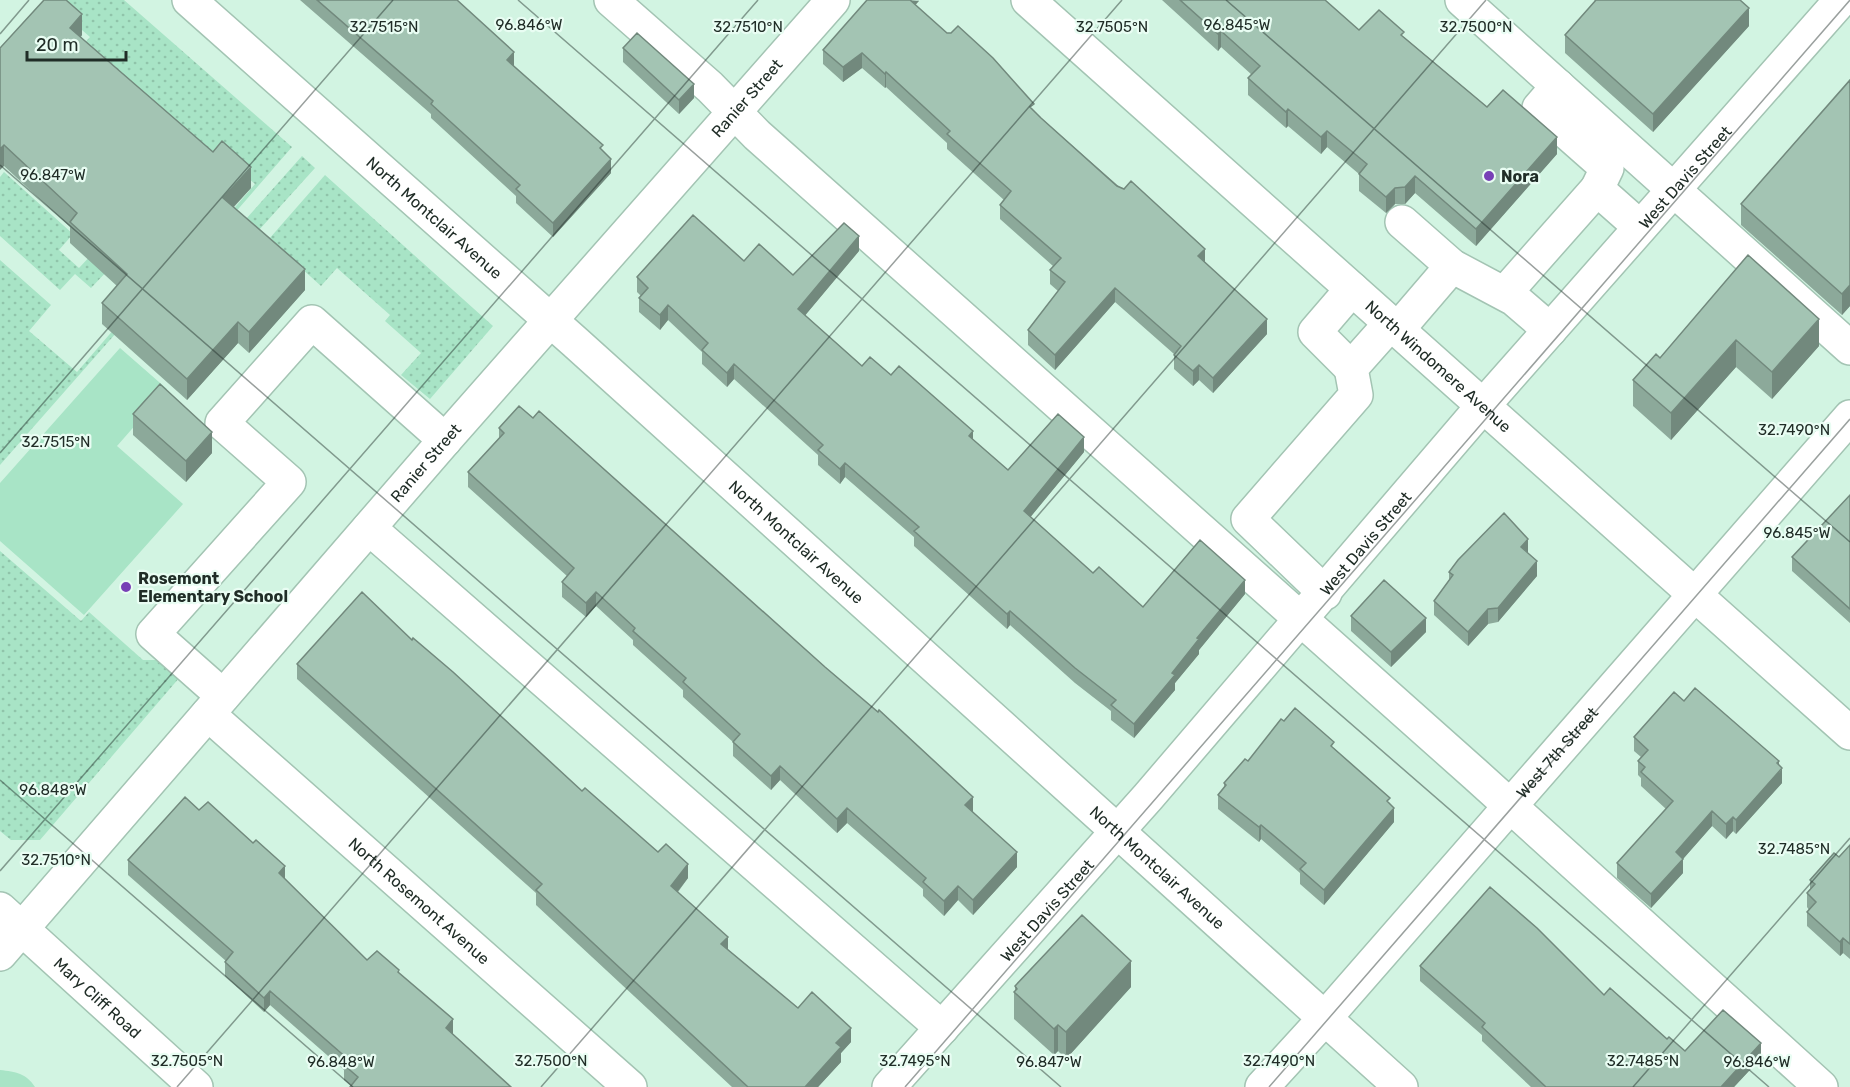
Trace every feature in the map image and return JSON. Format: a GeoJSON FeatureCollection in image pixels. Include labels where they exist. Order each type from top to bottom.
{"type":"FeatureCollection","features":[{"type":"Feature","properties":{"kind":"street","name":"North Montclair Avenue"},"geometry":{"type":"LineString","coordinates":[[189,0],[551,321],[1401,1087]]}},
{"type":"Feature","properties":{"kind":"street"},"geometry":{"type":"LineString","coordinates":[[611,0],[1511,806],[1821,1087]]}},
{"type":"Feature","properties":{"kind":"street","name":"Ranier Street"},"geometry":{"type":"LineString","coordinates":[[0,954],[11,918],[216,705],[833,0]]}},
{"type":"Feature","properties":{"kind":"street","name":"North Windomere Avenue"},"geometry":{"type":"LineString","coordinates":[[1028,0],[1395,326],[1482,407],[1850,732]]}},
{"type":"Feature","properties":{"kind":"street"},"geometry":{"type":"LineString","coordinates":[[1462,0],[1850,348]]}},
{"type":"Feature","properties":{"kind":"street","name":"West Davis Street"},"geometry":{"type":"LineString","coordinates":[[889,1087],[1118,830],[1302,619],[1482,407],[1841,0]]}},
{"type":"Feature","properties":{"kind":"street"},"geometry":{"type":"LineString","coordinates":[[1505,293],[1597,189],[1607,168],[1539,108],[1558,87]]}},
{"type":"Feature","properties":{"kind":"street"},"geometry":{"type":"LineString","coordinates":[[1597,189],[1640,227]]}},
{"type":"Feature","properties":{"kind":"street"},"geometry":{"type":"LineString","coordinates":[[1402,222],[1452,266],[1505,293],[1550,330]]}},
{"type":"Feature","properties":{"kind":"street"},"geometry":{"type":"LineString","coordinates":[[1352,368],[1452,266]]}},
{"type":"Feature","properties":{"kind":"street"},"geometry":{"type":"LineString","coordinates":[[1324,593],[1248,519],[1356,395],[1352,368],[1315,333],[1352,289]]}},
{"type":"Feature","properties":{"kind":"street","name":"North Rosemont Avenue"},"geometry":{"type":"LineString","coordinates":[[446,440],[312,322],[222,423],[289,482],[153,634],[216,705],[630,1087]]}},
{"type":"Feature","properties":{"kind":"street","name":"West 7th Street"},"geometry":{"type":"LineString","coordinates":[[1262,1087],[1325,1018],[1850,417]]}},
{"type":"Feature","properties":{"kind":"street"},"geometry":{"type":"LineString","coordinates":[[369,528],[942,1028]]}},
{"type":"Feature","properties":{"kind":"street","name":"Mary Cliff Road"},"geometry":{"type":"LineString","coordinates":[[11,918],[196,1087]]}},
{"type":"Feature","properties":{"kind":"green space"},"geometry":{"type":"Polygon","coordinates":[[[67,0],[124,0],[292,147],[220,230],[218,227],[255,184],[220,154],[210,165],[78,50],[90,37],[59,10],[67,0]]]}},
{"type":"Feature","properties":{"kind":"green space"},"geometry":{"type":"Polygon","coordinates":[[[302,156],[315,168],[259,230],[246,219],[302,156]]]}},
{"type":"Feature","properties":{"kind":"green space"},"geometry":{"type":"Polygon","coordinates":[[[4,172],[73,234],[59,250],[79,268],[93,253],[110,268],[91,288],[75,274],[60,290],[0,236],[0,177],[4,172]]]}},
{"type":"Feature","properties":{"kind":"green space"},"geometry":{"type":"Polygon","coordinates":[[[325,175],[493,326],[430,399],[401,375],[421,353],[385,321],[390,315],[337,268],[321,286],[269,239],[325,175]]]}},
{"type":"Feature","properties":{"kind":"green space"},"geometry":{"type":"Polygon","coordinates":[[[0,260],[51,305],[29,331],[77,372],[128,313],[131,316],[0,465],[0,260]]]}},
{"type":"Feature","properties":{"kind":"green space"},"geometry":{"type":"Polygon","coordinates":[[[120,348],[167,389],[117,446],[183,504],[84,615],[0,541],[0,483],[120,348]]]}},
{"type":"Feature","properties":{"kind":"green space"},"geometry":{"type":"Polygon","coordinates":[[[0,551],[81,621],[89,612],[143,660],[160,660],[180,677],[40,840],[11,840],[0,831],[0,551]]]}},
{"type":"Feature","properties":{"kind":"green space"},"geometry":{"type":"Polygon","coordinates":[[[0,1070],[20,1074],[35,1087],[0,1087],[0,1070]]]}},
{"type":"Feature","properties":{"kind":"building"},"geometry":{"type":"Polygon","coordinates":[[[44,0],[66,0],[82,14],[70,28],[213,152],[222,141],[251,167],[223,198],[305,269],[249,332],[238,322],[187,379],[102,303],[127,274],[70,222],[77,213],[4,145],[0,149],[0,48],[44,0]]]}},
{"type":"Feature","properties":{"kind":"building"},"geometry":{"type":"Polygon","coordinates":[[[317,0],[457,0],[514,52],[507,60],[603,145],[600,148],[611,159],[553,223],[516,189],[520,185],[431,104],[433,101],[317,0]]]}},
{"type":"Feature","properties":{"kind":"building"},"geometry":{"type":"Polygon","coordinates":[[[867,0],[910,0],[947,33],[951,33],[958,26],[993,58],[1034,104],[1030,107],[1041,118],[1117,186],[1124,189],[1131,181],[1205,249],[1198,256],[1267,319],[1213,378],[1199,365],[1193,371],[1174,355],[1181,346],[1115,288],[1055,355],[1028,330],[1065,282],[1050,270],[1061,258],[1000,205],[1011,191],[947,134],[950,131],[886,72],[885,74],[862,53],[843,67],[823,50],[867,0]]]}},
{"type":"Feature","properties":{"kind":"building"},"geometry":{"type":"Polygon","coordinates":[[[1180,0],[1325,0],[1359,30],[1379,10],[1404,32],[1401,35],[1487,107],[1503,90],[1557,137],[1476,229],[1415,176],[1405,187],[1395,188],[1386,197],[1359,174],[1367,164],[1327,131],[1321,137],[1288,109],[1286,112],[1248,78],[1260,66],[1221,31],[1218,34],[1180,0]]]}},
{"type":"Feature","properties":{"kind":"building"},"geometry":{"type":"Polygon","coordinates":[[[1596,0],[1740,0],[1749,8],[1653,114],[1565,35],[1596,0]]]}},
{"type":"Feature","properties":{"kind":"building"},"geometry":{"type":"Polygon","coordinates":[[[637,33],[694,84],[679,100],[623,48],[637,33]]]}},
{"type":"Feature","properties":{"kind":"building"},"geometry":{"type":"Polygon","coordinates":[[[1850,80],[1850,285],[1842,294],[1741,204],[1850,80]]]}},
{"type":"Feature","properties":{"kind":"building"},"geometry":{"type":"Polygon","coordinates":[[[693,215],[744,261],[759,244],[793,275],[844,223],[859,236],[798,309],[862,366],[870,357],[891,375],[899,366],[973,431],[969,436],[1008,470],[1058,414],[1084,437],[1024,511],[1093,573],[1099,567],[1143,607],[1200,540],[1245,580],[1197,638],[1199,639],[1172,673],[1175,675],[1134,724],[1111,705],[1116,700],[1075,668],[1010,611],[1007,614],[914,531],[919,527],[845,463],[840,469],[818,450],[823,445],[734,364],[727,373],[702,350],[708,343],[668,305],[660,315],[639,298],[648,288],[637,277],[693,215]]]}},
{"type":"Feature","properties":{"kind":"building"},"geometry":{"type":"Polygon","coordinates":[[[1748,255],[1819,319],[1772,372],[1736,340],[1671,413],[1633,380],[1656,354],[1660,358],[1748,255]]]}},
{"type":"Feature","properties":{"kind":"building"},"geometry":{"type":"Polygon","coordinates":[[[160,384],[212,432],[186,461],[133,414],[160,384]]]}},
{"type":"Feature","properties":{"kind":"building"},"geometry":{"type":"Polygon","coordinates":[[[519,406],[533,418],[539,411],[825,667],[878,712],[879,710],[973,797],[965,805],[1017,852],[973,900],[958,886],[944,901],[923,882],[926,878],[847,808],[837,819],[780,766],[771,776],[733,742],[740,734],[683,682],[686,678],[633,631],[635,628],[596,592],[586,603],[562,582],[574,568],[468,472],[504,433],[499,428],[519,406]]]}},
{"type":"Feature","properties":{"kind":"building"},"geometry":{"type":"Polygon","coordinates":[[[1850,495],[1850,609],[1792,557],[1850,495]]]}},
{"type":"Feature","properties":{"kind":"building"},"geometry":{"type":"Polygon","coordinates":[[[1504,513],[1528,539],[1521,547],[1537,561],[1498,608],[1488,609],[1468,632],[1434,601],[1453,575],[1449,572],[1458,560],[1504,513]]]}},
{"type":"Feature","properties":{"kind":"building"},"geometry":{"type":"Polygon","coordinates":[[[1384,580],[1426,618],[1391,652],[1351,616],[1384,580]]]}},
{"type":"Feature","properties":{"kind":"building"},"geometry":{"type":"Polygon","coordinates":[[[362,592],[412,640],[413,638],[453,672],[582,791],[585,788],[658,852],[666,844],[688,864],[671,886],[728,937],[721,944],[798,1008],[812,992],[851,1028],[836,1043],[841,1047],[805,1087],[748,1087],[536,890],[542,884],[297,664],[362,592]]]}},
{"type":"Feature","properties":{"kind":"building"},"geometry":{"type":"Polygon","coordinates":[[[1695,688],[1779,761],[1777,763],[1782,768],[1736,820],[1733,817],[1726,824],[1712,811],[1676,852],[1683,859],[1651,894],[1617,863],[1673,801],[1641,772],[1645,767],[1638,761],[1648,750],[1634,737],[1674,692],[1684,701],[1695,688]]]}},
{"type":"Feature","properties":{"kind":"building"},"geometry":{"type":"Polygon","coordinates":[[[1295,708],[1334,742],[1331,746],[1390,798],[1387,801],[1394,808],[1324,890],[1300,869],[1306,863],[1261,825],[1259,827],[1218,795],[1226,785],[1224,783],[1245,759],[1248,761],[1281,719],[1284,721],[1295,708]]]}},
{"type":"Feature","properties":{"kind":"building"},"geometry":{"type":"Polygon","coordinates":[[[185,797],[199,810],[208,802],[253,843],[256,840],[285,866],[279,873],[367,960],[377,951],[399,970],[398,972],[453,1019],[446,1028],[511,1087],[350,1087],[358,1077],[344,1065],[349,1060],[270,991],[264,998],[225,962],[233,952],[128,860],[185,797]]]}},
{"type":"Feature","properties":{"kind":"building"},"geometry":{"type":"Polygon","coordinates":[[[1850,845],[1850,944],[1843,938],[1840,942],[1807,912],[1816,902],[1807,893],[1815,884],[1810,880],[1834,853],[1839,857],[1850,845]]]}},
{"type":"Feature","properties":{"kind":"building"},"geometry":{"type":"Polygon","coordinates":[[[1490,887],[1537,928],[1604,995],[1610,988],[1667,1039],[1669,1037],[1685,1051],[1723,1010],[1761,1043],[1721,1087],[1546,1087],[1482,1027],[1485,1023],[1420,966],[1490,887]]]}},
{"type":"Feature","properties":{"kind":"building"},"geometry":{"type":"Polygon","coordinates":[[[1082,915],[1131,961],[1066,1032],[1058,1025],[1054,1029],[1014,992],[1017,989],[1015,986],[1082,915]]]}},
{"type":"Feature","properties":{"kind":"place","name":"Nora"},"geometry":{"type":"Point","coordinates":[1489,176]}},
{"type":"Feature","properties":{"kind":"place","name":"Rosemont Elementary School"},"geometry":{"type":"Point","coordinates":[126,587]}}]}
